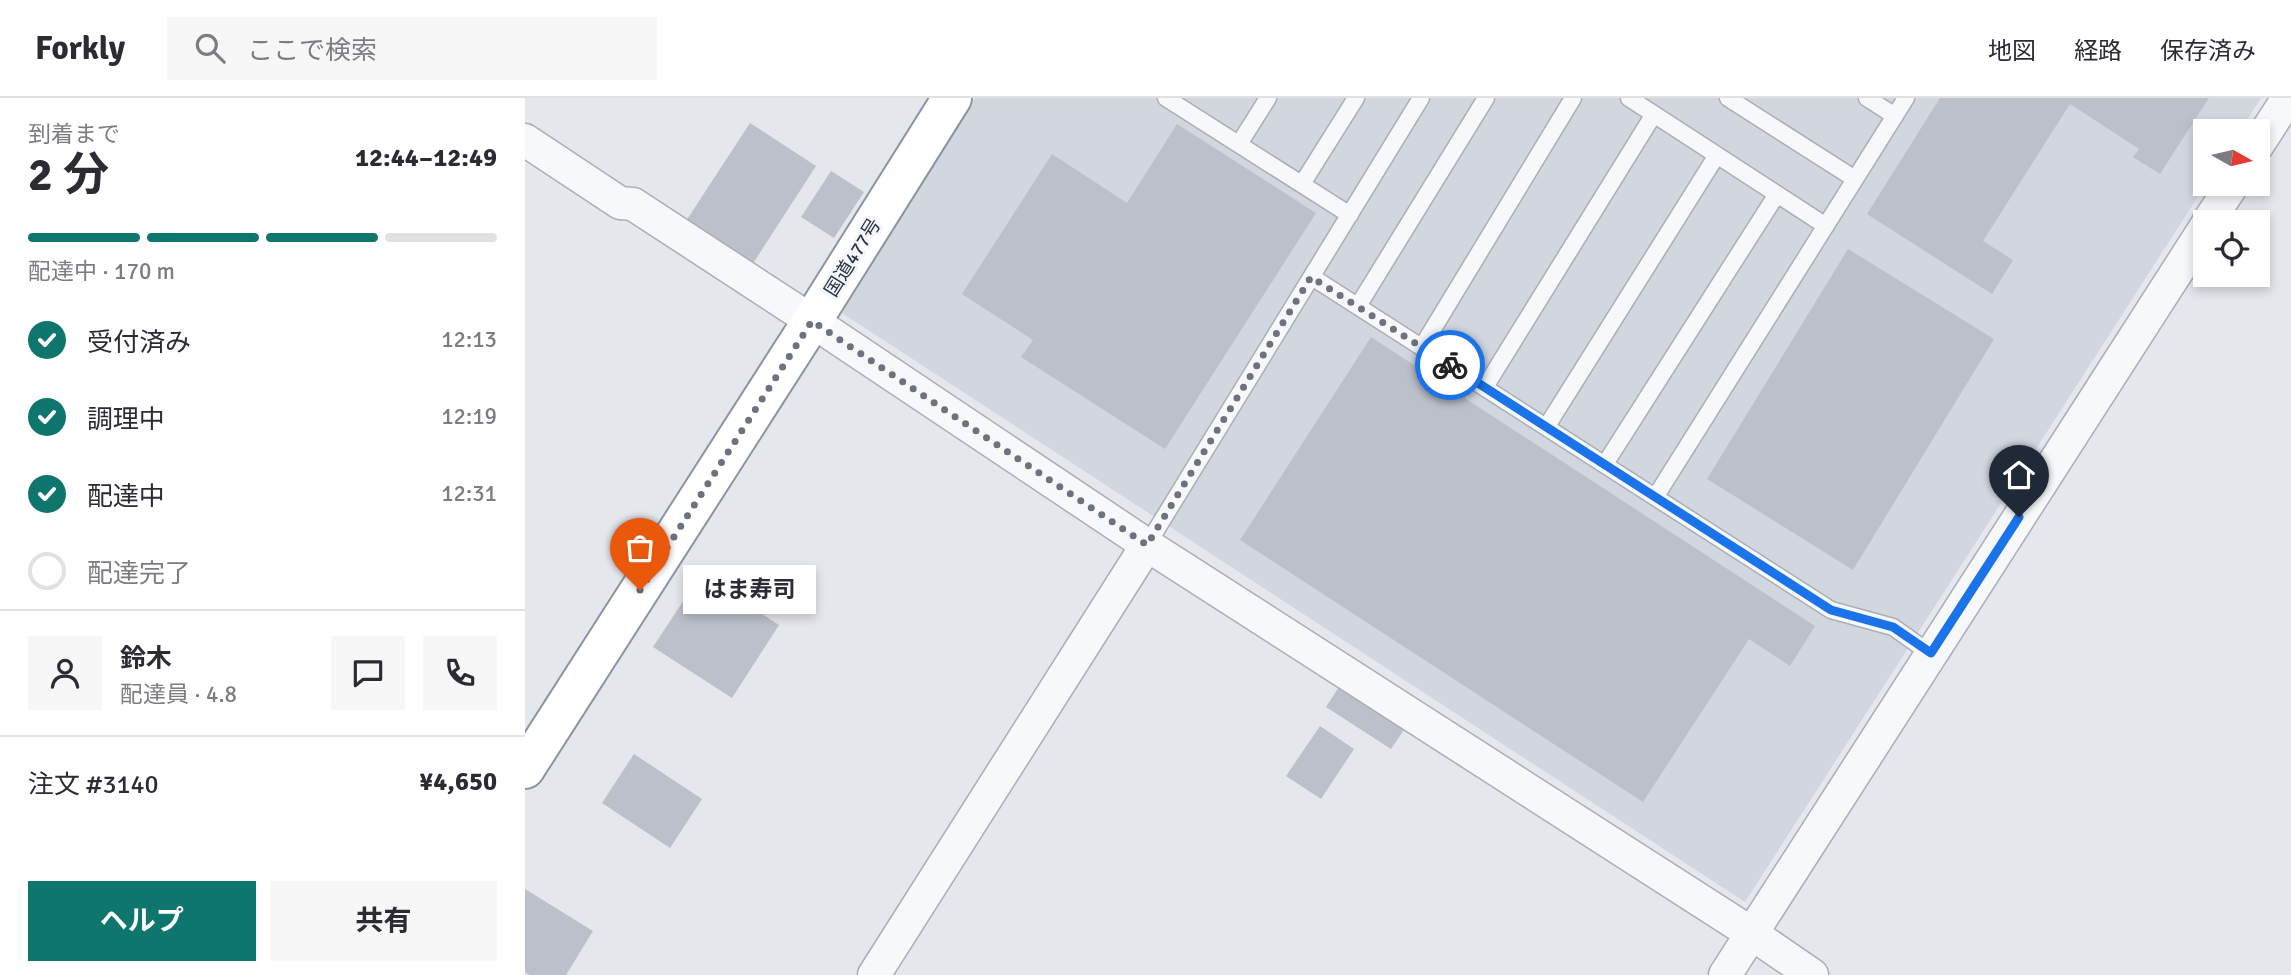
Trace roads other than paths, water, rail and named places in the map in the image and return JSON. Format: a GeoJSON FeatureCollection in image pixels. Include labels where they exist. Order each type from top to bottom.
{"type":"FeatureCollection","features":[{"type":"Feature","properties":{"kind":"highway","name":"国道477号"},"geometry":{"type":"LineString","coordinates":[[525,769],[952,98]]}},
{"type":"Feature","properties":{"kind":"street"},"geometry":{"type":"LineString","coordinates":[[2270,126],[2288,98]]}},
{"type":"Feature","properties":{"kind":"street"},"geometry":{"type":"LineString","coordinates":[[525,140],[621,202],[632,204],[1147,545],[1751,933],[1812,975]]}},
{"type":"Feature","properties":{"kind":"street"},"geometry":{"type":"LineString","coordinates":[[1725,975],[2193,247]]}},
{"type":"Feature","properties":{"kind":"street"},"geometry":{"type":"LineString","coordinates":[[874,975],[1147,545]]}},
{"type":"Feature","properties":{"kind":"lane"},"geometry":{"type":"LineString","coordinates":[[1239,144],[1268,98]]}},
{"type":"Feature","properties":{"kind":"lane"},"geometry":{"type":"LineString","coordinates":[[1302,184],[1356,98]]}},
{"type":"Feature","properties":{"kind":"lane"},"geometry":{"type":"LineString","coordinates":[[1147,545],[1421,98]]}},
{"type":"Feature","properties":{"kind":"lane"},"geometry":{"type":"LineString","coordinates":[[1358,306],[1486,98]]}},
{"type":"Feature","properties":{"kind":"lane"},"geometry":{"type":"LineString","coordinates":[[1422,347],[1573,98]]}},
{"type":"Feature","properties":{"kind":"lane"},"geometry":{"type":"LineString","coordinates":[[1629,98],[1826,226]]}},
{"type":"Feature","properties":{"kind":"lane"},"geometry":{"type":"LineString","coordinates":[[1728,98],[1855,179]]}},
{"type":"Feature","properties":{"kind":"lane"},"geometry":{"type":"LineString","coordinates":[[1867,98],[1895,116]]}},
{"type":"Feature","properties":{"kind":"lane"},"geometry":{"type":"LineString","coordinates":[[1656,496],[1906,98]]}},
{"type":"Feature","properties":{"kind":"lane"},"geometry":{"type":"LineString","coordinates":[[1176,101],[1350,215]]}},
{"type":"Feature","properties":{"kind":"lane"},"geometry":{"type":"LineString","coordinates":[[1485,387],[1654,114]]}},
{"type":"Feature","properties":{"kind":"lane"},"geometry":{"type":"LineString","coordinates":[[1547,426],[1717,155]]}},
{"type":"Feature","properties":{"kind":"lane"},"geometry":{"type":"LineString","coordinates":[[1605,464],[1777,194]]}},
{"type":"Feature","properties":{"kind":"lane"},"geometry":{"type":"LineString","coordinates":[[1311,277],[1831,610],[1893,627],[1931,653]]}},
{"type":"Feature","properties":{"kind":"place","name":"はま寿司"},"geometry":{"type":"Point","coordinates":[640,590]}}]}
